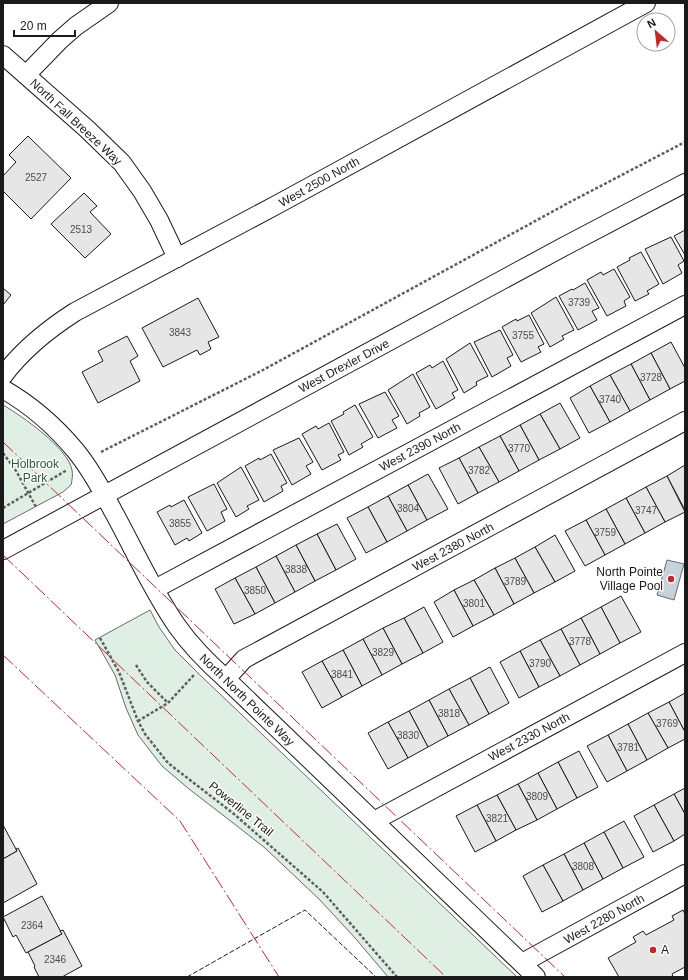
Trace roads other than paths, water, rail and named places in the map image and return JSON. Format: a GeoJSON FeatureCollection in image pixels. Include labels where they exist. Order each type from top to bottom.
{"type":"FeatureCollection","features":[{"type":"Feature","properties":{"kind":"street"},"geometry":{"type":"LineString","coordinates":[[26,75],[76,26],[109,3]]}},
{"type":"Feature","properties":{"kind":"street","name":"West 2500 North"},"geometry":{"type":"LineString","coordinates":[[3,376],[21,354],[37,339],[56,324],[75,312],[280,203],[646,3]]}},
{"type":"Feature","properties":{"kind":"street","name":"North Fall Breeze Way"},"geometry":{"type":"LineString","coordinates":[[3,55],[87,128],[122,163],[142,191],[159,220],[178,258]]}},
{"type":"Feature","properties":{"kind":"street","name":"West Drexler Drive"},"geometry":{"type":"LineString","coordinates":[[3,550],[565,246],[685,183]]}},
{"type":"Feature","properties":{"kind":"street","name":"West 2390 North"},"geometry":{"type":"LineString","coordinates":[[155,589],[685,305]]}},
{"type":"Feature","properties":{"kind":"street","name":"North North Pointe Way"},"geometry":{"type":"LineString","coordinates":[[3,389],[42,415],[76,451],[91,472],[177,626],[206,662],[226,679],[536,977]]}},
{"type":"Feature","properties":{"kind":"street","name":"West 2380 North"},"geometry":{"type":"LineString","coordinates":[[226,679],[244,659],[685,421]]}},
{"type":"Feature","properties":{"kind":"street","name":"West 2330 North"},"geometry":{"type":"LineString","coordinates":[[374,821],[685,653]]}},
{"type":"Feature","properties":{"kind":"street","name":"West 2280 North"},"geometry":{"type":"LineString","coordinates":[[522,963],[685,874]]}},
{"type":"Feature","properties":{"kind":"place","name":"North Pointe Village Pool"},"geometry":{"type":"Point","coordinates":[671,579]}},
{"type":"Feature","properties":{"kind":"place","name":"A"},"geometry":{"type":"Point","coordinates":[653,950]}},
{"type":"Feature","properties":{"kind":"park label","name":"Holbrook Park"},"geometry":{"type":"Point","coordinates":[35,471]}}]}
